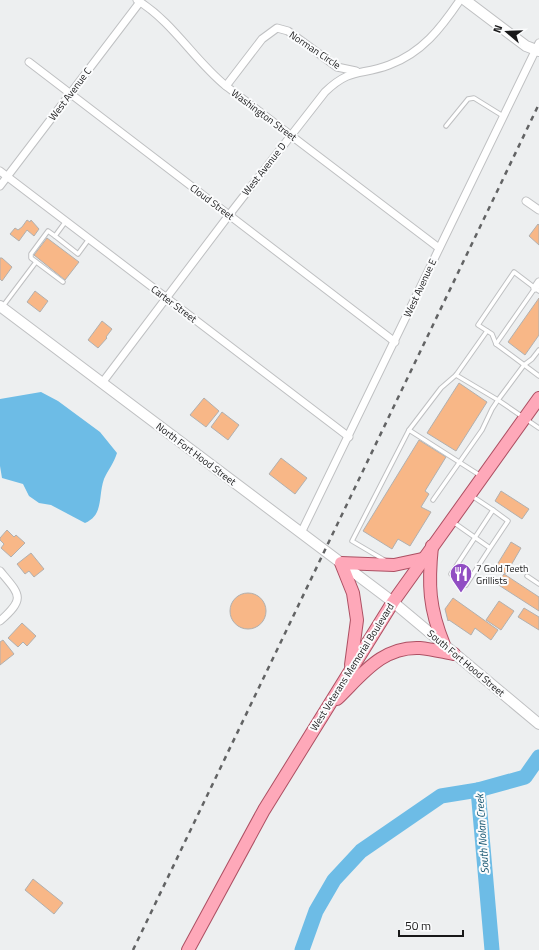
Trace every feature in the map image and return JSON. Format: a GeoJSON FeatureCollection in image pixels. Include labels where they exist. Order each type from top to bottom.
{"type":"FeatureCollection","features":[{"type":"Feature","properties":{"kind":"main road"},"geometry":{"type":"LineString","coordinates":[[465,0],[526,46],[538,48]]}},
{"type":"Feature","properties":{"kind":"main road","name":"North Fort Hood Street"},"geometry":{"type":"LineString","coordinates":[[1,306],[393,602]]}},
{"type":"Feature","properties":{"kind":"main road","name":"West Veterans Memorial Boulevard"},"geometry":{"type":"LineString","coordinates":[[188,950],[264,810],[351,668],[422,559],[539,398]]}},
{"type":"Feature","properties":{"kind":"main road"},"geometry":{"type":"LineString","coordinates":[[432,545],[429,576],[430,600],[434,621],[444,644]]}},
{"type":"Feature","properties":{"kind":"main road"},"geometry":{"type":"LineString","coordinates":[[351,668],[357,620],[353,593],[341,564],[394,565],[422,559]]}},
{"type":"Feature","properties":{"kind":"main road","name":"South Fort Hood Street"},"geometry":{"type":"LineString","coordinates":[[393,602],[539,724]]}},
{"type":"Feature","properties":{"kind":"main road"},"geometry":{"type":"LineString","coordinates":[[322,714],[377,660],[388,653],[419,648],[454,654]]}},
{"type":"Feature","properties":{"kind":"street","name":"West Avenue D"},"geometry":{"type":"LineString","coordinates":[[102,383],[229,215],[326,92],[336,82],[348,74],[389,65],[414,54],[431,38],[460,0]]}},
{"type":"Feature","properties":{"kind":"street","name":"Washington Street"},"geometry":{"type":"LineString","coordinates":[[138,1],[181,38],[201,64],[226,86],[439,248]]}},
{"type":"Feature","properties":{"kind":"street","name":"West Avenue C"},"geometry":{"type":"LineString","coordinates":[[0,186],[138,1]]}},
{"type":"Feature","properties":{"kind":"street","name":"Norman Circle"},"geometry":{"type":"LineString","coordinates":[[226,86],[262,39],[276,28],[288,31],[337,67],[359,71]]}},
{"type":"Feature","properties":{"kind":"street","name":"West Avenue E"},"geometry":{"type":"LineString","coordinates":[[301,533],[538,48]]}},
{"type":"Feature","properties":{"kind":"street","name":"Cloud Street"},"geometry":{"type":"LineString","coordinates":[[29,62],[395,342]]}},
{"type":"Feature","properties":{"kind":"street","name":"Carter Street"},"geometry":{"type":"LineString","coordinates":[[0,171],[349,437]]}},
{"type":"Feature","properties":{"kind":"street"},"geometry":{"type":"LineString","coordinates":[[526,201],[539,210]]}},
{"type":"Feature","properties":{"kind":"street"},"geometry":{"type":"LineString","coordinates":[[0,572],[17,591],[18,596],[14,609],[0,621]]}},
{"type":"Feature","properties":{"kind":"lane"},"geometry":{"type":"LineString","coordinates":[[446,126],[468,99],[474,98],[504,117]]}},
{"type":"Feature","properties":{"kind":"lane"},"geometry":{"type":"LineString","coordinates":[[55,236],[66,221]]}},
{"type":"Feature","properties":{"kind":"lane"},"geometry":{"type":"LineString","coordinates":[[63,282],[31,258],[31,254],[48,231],[78,254],[89,239]]}},
{"type":"Feature","properties":{"kind":"lane"},"geometry":{"type":"LineString","coordinates":[[1,306],[36,262]]}},
{"type":"Feature","properties":{"kind":"lane"},"geometry":{"type":"LineString","coordinates":[[496,344],[538,287],[514,272],[478,325],[492,334],[496,344],[539,376]]}},
{"type":"Feature","properties":{"kind":"lane"},"geometry":{"type":"LineString","coordinates":[[394,565],[352,541],[409,430],[441,388],[456,375],[487,331]]}},
{"type":"Feature","properties":{"kind":"lane"},"geometry":{"type":"LineString","coordinates":[[433,500],[482,430],[492,408],[524,365],[532,359],[539,350]]}},
{"type":"Feature","properties":{"kind":"lane"},"geometry":{"type":"LineString","coordinates":[[456,375],[498,400],[539,428]]}},
{"type":"Feature","properties":{"kind":"lane"},"geometry":{"type":"LineString","coordinates":[[409,430],[482,477]]}},
{"type":"Feature","properties":{"kind":"lane"},"geometry":{"type":"LineString","coordinates":[[469,494],[493,510],[508,521],[466,584],[451,574],[493,510]]}},
{"type":"Feature","properties":{"kind":"lane"},"geometry":{"type":"LineString","coordinates":[[450,520],[490,548]]}},
{"type":"Feature","properties":{"kind":"lane"},"geometry":{"type":"LineString","coordinates":[[527,576],[539,584]]}},
{"type":"Feature","properties":{"kind":"water"},"geometry":{"type":"Polygon","coordinates":[[[41,392],[58,401],[100,432],[117,453],[102,485],[98,510],[91,520],[85,523],[51,505],[39,503],[29,496],[23,484],[2,478],[0,466],[0,399],[41,392]]]}},
{"type":"Feature","properties":{"kind":"building"},"geometry":{"type":"Polygon","coordinates":[[[27,220],[30,222],[31,220],[39,229],[34,236],[27,230],[19,241],[10,234],[15,228],[18,230],[22,227],[27,220]]]}},
{"type":"Feature","properties":{"kind":"building"},"geometry":{"type":"Polygon","coordinates":[[[538,224],[539,225],[539,245],[529,236],[538,224]]]}},
{"type":"Feature","properties":{"kind":"building"},"geometry":{"type":"Polygon","coordinates":[[[47,238],[79,262],[65,280],[34,255],[47,238]]]}},
{"type":"Feature","properties":{"kind":"building"},"geometry":{"type":"Polygon","coordinates":[[[0,258],[12,267],[2,281],[0,279],[0,258]]]}},
{"type":"Feature","properties":{"kind":"building"},"geometry":{"type":"Polygon","coordinates":[[[35,291],[48,301],[40,312],[27,302],[35,291]]]}},
{"type":"Feature","properties":{"kind":"building"},"geometry":{"type":"Polygon","coordinates":[[[539,298],[539,335],[525,355],[508,342],[539,298]]]}},
{"type":"Feature","properties":{"kind":"building"},"geometry":{"type":"Polygon","coordinates":[[[102,321],[112,329],[106,337],[107,338],[98,348],[88,340],[102,321]]]}},
{"type":"Feature","properties":{"kind":"building"},"geometry":{"type":"Polygon","coordinates":[[[459,383],[487,402],[456,451],[427,433],[459,383]]]}},
{"type":"Feature","properties":{"kind":"building"},"geometry":{"type":"Polygon","coordinates":[[[204,398],[219,411],[206,427],[190,415],[204,398]]]}},
{"type":"Feature","properties":{"kind":"building"},"geometry":{"type":"Polygon","coordinates":[[[222,412],[239,425],[228,440],[211,427],[222,412]]]}},
{"type":"Feature","properties":{"kind":"building"},"geometry":{"type":"Polygon","coordinates":[[[419,440],[446,457],[425,491],[429,494],[421,507],[431,512],[410,546],[398,539],[392,549],[363,531],[419,440]]]}},
{"type":"Feature","properties":{"kind":"building"},"geometry":{"type":"Polygon","coordinates":[[[281,458],[307,478],[295,494],[269,474],[281,458]]]}},
{"type":"Feature","properties":{"kind":"building"},"geometry":{"type":"Polygon","coordinates":[[[501,491],[529,509],[522,519],[495,501],[501,491]]]}},
{"type":"Feature","properties":{"kind":"building"},"geometry":{"type":"Polygon","coordinates":[[[7,530],[14,537],[16,535],[25,543],[11,557],[1,548],[4,544],[0,538],[7,530]]]}},
{"type":"Feature","properties":{"kind":"building"},"geometry":{"type":"Polygon","coordinates":[[[511,542],[521,548],[506,574],[495,568],[511,542]]]}},
{"type":"Feature","properties":{"kind":"building"},"geometry":{"type":"Polygon","coordinates":[[[31,553],[44,569],[34,577],[29,571],[25,574],[17,564],[31,553]]]}},
{"type":"Feature","properties":{"kind":"building"},"geometry":{"type":"Polygon","coordinates":[[[504,574],[539,597],[539,611],[497,584],[504,574]]]}},
{"type":"Feature","properties":{"kind":"building"},"geometry":{"type":"Polygon","coordinates":[[[252,593],[261,598],[265,604],[265,618],[261,624],[252,629],[244,629],[235,624],[231,618],[230,607],[235,598],[241,594],[252,593]]]}},
{"type":"Feature","properties":{"kind":"building"},"geometry":{"type":"Polygon","coordinates":[[[453,598],[498,630],[491,640],[475,628],[471,635],[449,620],[448,621],[445,609],[453,598]]]}},
{"type":"Feature","properties":{"kind":"building"},"geometry":{"type":"Polygon","coordinates":[[[499,601],[514,611],[501,630],[486,620],[499,601]]]}},
{"type":"Feature","properties":{"kind":"building"},"geometry":{"type":"Polygon","coordinates":[[[524,608],[539,617],[539,630],[518,617],[524,608]]]}},
{"type":"Feature","properties":{"kind":"building"},"geometry":{"type":"Polygon","coordinates":[[[22,623],[36,636],[27,646],[23,642],[18,647],[8,638],[22,623]]]}},
{"type":"Feature","properties":{"kind":"building"},"geometry":{"type":"Polygon","coordinates":[[[3,640],[14,654],[0,665],[0,642],[3,640]]]}},
{"type":"Feature","properties":{"kind":"building"},"geometry":{"type":"Polygon","coordinates":[[[33,879],[63,903],[54,914],[25,890],[33,879]]]}},
{"type":"Feature","properties":{"kind":"waterway"},"geometry":{"type":"LineString","coordinates":[[302,950],[316,911],[334,880],[361,851],[441,796],[478,790],[525,777],[539,757]]}},
{"type":"Feature","properties":{"kind":"waterway","name":"South Nolan Creek"},"geometry":{"type":"LineString","coordinates":[[478,790],[492,950]]}},
{"type":"Feature","properties":{"kind":"railway"},"geometry":{"type":"LineString","coordinates":[[133,950],[539,104]]}},
{"type":"Feature","properties":{"kind":"place","name":"7 Gold Teeth Grillists"},"geometry":{"type":"Point","coordinates":[461,594]}}]}
